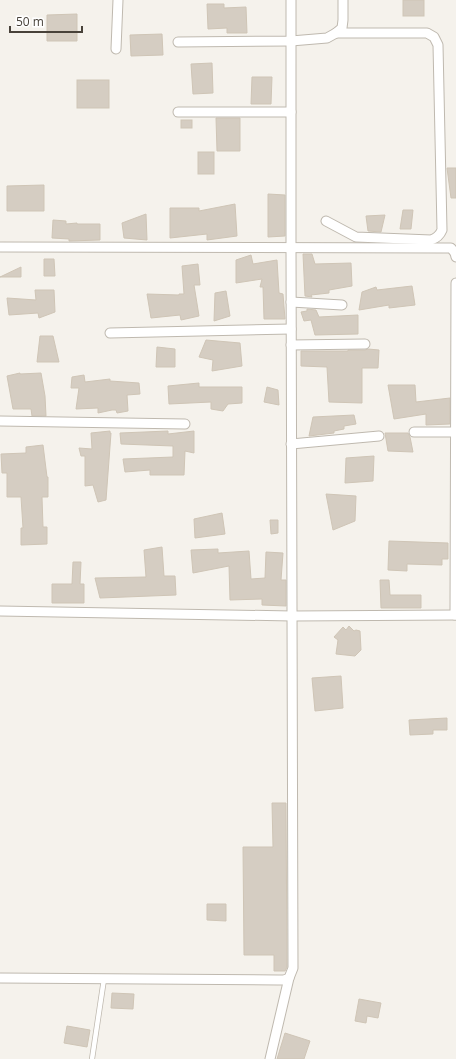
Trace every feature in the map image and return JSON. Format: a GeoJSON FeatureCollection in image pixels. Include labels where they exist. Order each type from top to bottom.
{"type":"FeatureCollection","features":[{"type":"Feature","properties":{"kind":"street"},"geometry":{"type":"LineString","coordinates":[[116,49],[118,0]]}},
{"type":"Feature","properties":{"kind":"street"},"geometry":{"type":"LineString","coordinates":[[270,1059],[289,978],[293,968],[291,0]]}},
{"type":"Feature","properties":{"kind":"street"},"geometry":{"type":"LineString","coordinates":[[178,42],[291,41],[327,38],[342,28],[343,0]]}},
{"type":"Feature","properties":{"kind":"street"},"geometry":{"type":"LineString","coordinates":[[326,221],[356,237],[431,240],[437,238],[441,234],[442,230],[438,44],[434,36],[427,33],[336,33]]}},
{"type":"Feature","properties":{"kind":"street"},"geometry":{"type":"LineString","coordinates":[[178,112],[291,112]]}},
{"type":"Feature","properties":{"kind":"street"},"geometry":{"type":"LineString","coordinates":[[0,247],[451,248],[455,253]]}},
{"type":"Feature","properties":{"kind":"street"},"geometry":{"type":"LineString","coordinates":[[0,611],[292,616],[455,615],[456,283]]}},
{"type":"Feature","properties":{"kind":"street"},"geometry":{"type":"LineString","coordinates":[[291,302],[342,305]]}},
{"type":"Feature","properties":{"kind":"street"},"geometry":{"type":"LineString","coordinates":[[110,333],[291,329]]}},
{"type":"Feature","properties":{"kind":"street"},"geometry":{"type":"LineString","coordinates":[[291,345],[365,344]]}},
{"type":"Feature","properties":{"kind":"street"},"geometry":{"type":"LineString","coordinates":[[0,422],[185,424]]}},
{"type":"Feature","properties":{"kind":"street"},"geometry":{"type":"LineString","coordinates":[[414,432],[456,432]]}},
{"type":"Feature","properties":{"kind":"street"},"geometry":{"type":"LineString","coordinates":[[291,444],[378,436]]}},
{"type":"Feature","properties":{"kind":"street"},"geometry":{"type":"LineString","coordinates":[[0,978],[284,980],[289,978]]}},
{"type":"Feature","properties":{"kind":"lane"},"geometry":{"type":"LineString","coordinates":[[92,1059],[104,979]]}},
{"type":"Feature","properties":{"kind":"building"},"geometry":{"type":"Polygon","coordinates":[[[403,0],[424,0],[424,16],[403,16],[403,0]]]}},
{"type":"Feature","properties":{"kind":"building"},"geometry":{"type":"Polygon","coordinates":[[[207,4],[224,4],[224,8],[246,7],[247,33],[227,33],[227,28],[208,29],[207,4]]]}},
{"type":"Feature","properties":{"kind":"building"},"geometry":{"type":"Polygon","coordinates":[[[77,14],[77,41],[47,41],[47,15],[77,14]]]}},
{"type":"Feature","properties":{"kind":"building"},"geometry":{"type":"Polygon","coordinates":[[[162,34],[163,55],[131,56],[130,35],[162,34]]]}},
{"type":"Feature","properties":{"kind":"building"},"geometry":{"type":"Polygon","coordinates":[[[212,63],[213,93],[193,94],[191,64],[212,63]]]}},
{"type":"Feature","properties":{"kind":"building"},"geometry":{"type":"Polygon","coordinates":[[[252,77],[272,77],[271,104],[251,104],[252,77]]]}},
{"type":"Feature","properties":{"kind":"building"},"geometry":{"type":"Polygon","coordinates":[[[77,80],[109,80],[109,108],[77,108],[77,80]]]}},
{"type":"Feature","properties":{"kind":"building"},"geometry":{"type":"Polygon","coordinates":[[[216,118],[240,118],[240,151],[217,151],[216,118]]]}},
{"type":"Feature","properties":{"kind":"building"},"geometry":{"type":"Polygon","coordinates":[[[181,120],[192,120],[192,128],[181,128],[181,120]]]}},
{"type":"Feature","properties":{"kind":"building"},"geometry":{"type":"Polygon","coordinates":[[[198,152],[214,152],[214,174],[198,174],[198,152]]]}},
{"type":"Feature","properties":{"kind":"building"},"geometry":{"type":"Polygon","coordinates":[[[447,168],[456,168],[456,198],[451,198],[447,168]]]}},
{"type":"Feature","properties":{"kind":"building"},"geometry":{"type":"Polygon","coordinates":[[[44,185],[44,211],[7,211],[7,186],[44,185]]]}},
{"type":"Feature","properties":{"kind":"building"},"geometry":{"type":"Polygon","coordinates":[[[268,194],[285,195],[285,236],[268,237],[268,194]]]}},
{"type":"Feature","properties":{"kind":"building"},"geometry":{"type":"Polygon","coordinates":[[[235,204],[237,236],[207,240],[207,234],[170,238],[170,208],[199,208],[199,211],[235,204]]]}},
{"type":"Feature","properties":{"kind":"building"},"geometry":{"type":"Polygon","coordinates":[[[403,210],[413,210],[411,229],[400,229],[403,210]]]}},
{"type":"Feature","properties":{"kind":"building"},"geometry":{"type":"Polygon","coordinates":[[[146,214],[147,240],[124,238],[122,223],[146,214]]]}},
{"type":"Feature","properties":{"kind":"building"},"geometry":{"type":"Polygon","coordinates":[[[385,215],[381,232],[368,231],[366,216],[385,215]]]}},
{"type":"Feature","properties":{"kind":"building"},"geometry":{"type":"Polygon","coordinates":[[[53,220],[66,221],[66,224],[100,224],[100,240],[69,241],[69,239],[52,238],[53,220]]]}},
{"type":"Feature","properties":{"kind":"building"},"geometry":{"type":"Polygon","coordinates":[[[303,254],[312,254],[315,264],[351,263],[352,286],[329,290],[329,293],[311,295],[312,297],[305,296],[303,254]]]}},
{"type":"Feature","properties":{"kind":"building"},"geometry":{"type":"Polygon","coordinates":[[[251,255],[253,264],[277,260],[279,293],[283,294],[285,319],[264,319],[263,287],[260,287],[262,279],[236,283],[236,260],[251,255]]]}},
{"type":"Feature","properties":{"kind":"building"},"geometry":{"type":"Polygon","coordinates":[[[44,259],[54,259],[55,276],[44,276],[44,259]]]}},
{"type":"Feature","properties":{"kind":"building"},"geometry":{"type":"Polygon","coordinates":[[[198,264],[200,285],[194,285],[199,316],[181,320],[180,315],[151,318],[147,294],[184,294],[182,266],[198,264]]]}},
{"type":"Feature","properties":{"kind":"building"},"geometry":{"type":"Polygon","coordinates":[[[21,267],[21,277],[0,277],[21,267]]]}},
{"type":"Feature","properties":{"kind":"building"},"geometry":{"type":"Polygon","coordinates":[[[412,286],[415,305],[389,308],[389,305],[359,310],[362,292],[376,287],[377,290],[412,286]]]}},
{"type":"Feature","properties":{"kind":"building"},"geometry":{"type":"Polygon","coordinates":[[[35,290],[54,290],[55,312],[39,318],[38,313],[9,315],[7,298],[36,300],[35,290]]]}},
{"type":"Feature","properties":{"kind":"building"},"geometry":{"type":"Polygon","coordinates":[[[226,291],[230,316],[214,321],[215,293],[226,291]]]}},
{"type":"Feature","properties":{"kind":"building"},"geometry":{"type":"Polygon","coordinates":[[[307,309],[316,310],[319,317],[358,315],[358,334],[315,335],[311,320],[304,321],[301,312],[307,311],[307,309]]]}},
{"type":"Feature","properties":{"kind":"building"},"geometry":{"type":"Polygon","coordinates":[[[40,336],[53,336],[59,362],[37,362],[40,336]]]}},
{"type":"Feature","properties":{"kind":"building"},"geometry":{"type":"Polygon","coordinates":[[[206,340],[240,343],[242,366],[212,371],[213,360],[199,357],[206,340]]]}},
{"type":"Feature","properties":{"kind":"building"},"geometry":{"type":"Polygon","coordinates":[[[157,347],[175,349],[175,367],[156,367],[157,347]]]}},
{"type":"Feature","properties":{"kind":"building"},"geometry":{"type":"Polygon","coordinates":[[[368,349],[379,350],[378,368],[362,368],[362,403],[329,402],[327,367],[301,366],[301,351],[348,351],[368,349]]]}},
{"type":"Feature","properties":{"kind":"building"},"geometry":{"type":"Polygon","coordinates":[[[20,373],[41,373],[45,396],[46,416],[32,416],[31,409],[13,409],[7,376],[20,373]]]}},
{"type":"Feature","properties":{"kind":"building"},"geometry":{"type":"Polygon","coordinates":[[[84,375],[85,382],[110,379],[110,381],[139,383],[140,394],[127,395],[128,411],[117,413],[116,410],[112,410],[98,413],[98,408],[76,409],[79,388],[71,388],[72,377],[84,375]]]}},
{"type":"Feature","properties":{"kind":"building"},"geometry":{"type":"Polygon","coordinates":[[[199,383],[199,387],[242,387],[242,403],[228,404],[223,411],[211,409],[211,402],[169,404],[168,386],[199,383]]]}},
{"type":"Feature","properties":{"kind":"building"},"geometry":{"type":"Polygon","coordinates":[[[388,385],[415,385],[416,402],[450,398],[450,424],[426,425],[426,414],[394,419],[388,385]]]}},
{"type":"Feature","properties":{"kind":"building"},"geometry":{"type":"Polygon","coordinates":[[[267,387],[278,390],[279,405],[264,402],[267,387]]]}},
{"type":"Feature","properties":{"kind":"building"},"geometry":{"type":"Polygon","coordinates":[[[354,415],[356,424],[344,426],[344,429],[334,431],[334,433],[309,436],[313,417],[354,415]]]}},
{"type":"Feature","properties":{"kind":"building"},"geometry":{"type":"Polygon","coordinates":[[[110,431],[106,500],[98,502],[93,485],[85,486],[85,456],[81,456],[79,448],[92,449],[91,433],[110,431]]]}},
{"type":"Feature","properties":{"kind":"building"},"geometry":{"type":"Polygon","coordinates":[[[168,431],[168,434],[194,431],[194,453],[185,451],[184,475],[150,475],[150,470],[125,472],[123,459],[173,457],[173,446],[121,444],[120,433],[168,431]]]}},
{"type":"Feature","properties":{"kind":"building"},"geometry":{"type":"Polygon","coordinates":[[[385,433],[408,433],[413,452],[388,451],[385,433]]]}},
{"type":"Feature","properties":{"kind":"building"},"geometry":{"type":"Polygon","coordinates":[[[43,445],[48,477],[48,497],[42,497],[43,527],[47,527],[47,544],[21,545],[21,528],[23,528],[21,497],[7,497],[7,473],[2,473],[1,454],[26,453],[26,447],[43,445]]]}},
{"type":"Feature","properties":{"kind":"building"},"geometry":{"type":"Polygon","coordinates":[[[374,456],[373,481],[345,483],[346,458],[374,456]]]}},
{"type":"Feature","properties":{"kind":"building"},"geometry":{"type":"Polygon","coordinates":[[[326,494],[356,496],[355,521],[333,530],[326,494]]]}},
{"type":"Feature","properties":{"kind":"building"},"geometry":{"type":"Polygon","coordinates":[[[222,513],[225,534],[195,538],[194,519],[222,513]]]}},
{"type":"Feature","properties":{"kind":"building"},"geometry":{"type":"Polygon","coordinates":[[[270,520],[278,520],[278,533],[271,534],[270,520]]]}},
{"type":"Feature","properties":{"kind":"building"},"geometry":{"type":"Polygon","coordinates":[[[389,541],[448,543],[448,559],[442,559],[442,565],[407,564],[407,571],[388,570],[389,541]]]}},
{"type":"Feature","properties":{"kind":"building"},"geometry":{"type":"Polygon","coordinates":[[[162,547],[164,576],[175,576],[176,595],[100,598],[95,578],[146,577],[144,550],[162,547]]]}},
{"type":"Feature","properties":{"kind":"building"},"geometry":{"type":"Polygon","coordinates":[[[218,549],[218,553],[249,551],[251,579],[265,578],[266,552],[283,553],[281,580],[286,580],[286,606],[262,605],[262,599],[230,600],[229,566],[193,573],[191,550],[218,549]]]}},
{"type":"Feature","properties":{"kind":"building"},"geometry":{"type":"Polygon","coordinates":[[[73,562],[81,562],[80,584],[84,584],[84,603],[52,603],[52,584],[72,584],[73,562]]]}},
{"type":"Feature","properties":{"kind":"building"},"geometry":{"type":"Polygon","coordinates":[[[380,580],[389,580],[390,595],[421,595],[421,608],[381,608],[380,580]]]}},
{"type":"Feature","properties":{"kind":"building"},"geometry":{"type":"Polygon","coordinates":[[[349,626],[354,631],[360,631],[361,650],[355,656],[336,654],[338,640],[334,637],[343,627],[346,630],[349,626]]]}},
{"type":"Feature","properties":{"kind":"building"},"geometry":{"type":"Polygon","coordinates":[[[341,676],[343,708],[315,711],[312,678],[341,676]]]}},
{"type":"Feature","properties":{"kind":"building"},"geometry":{"type":"Polygon","coordinates":[[[447,718],[447,730],[433,730],[433,734],[410,735],[409,720],[447,718]]]}},
{"type":"Feature","properties":{"kind":"building"},"geometry":{"type":"Polygon","coordinates":[[[272,803],[286,803],[287,967],[285,971],[274,971],[274,955],[244,955],[243,847],[273,847],[272,803]]]}},
{"type":"Feature","properties":{"kind":"building"},"geometry":{"type":"Polygon","coordinates":[[[207,904],[226,904],[226,921],[207,920],[207,904]]]}},
{"type":"Feature","properties":{"kind":"building"},"geometry":{"type":"Polygon","coordinates":[[[112,993],[134,994],[133,1009],[111,1008],[112,993]]]}},
{"type":"Feature","properties":{"kind":"building"},"geometry":{"type":"Polygon","coordinates":[[[359,999],[381,1003],[378,1018],[367,1016],[366,1023],[355,1021],[359,999]]]}},
{"type":"Feature","properties":{"kind":"building"},"geometry":{"type":"Polygon","coordinates":[[[67,1026],[90,1030],[87,1047],[64,1043],[67,1026]]]}},
{"type":"Feature","properties":{"kind":"building"},"geometry":{"type":"Polygon","coordinates":[[[285,1033],[310,1041],[304,1059],[277,1059],[285,1033]]]}}]}
